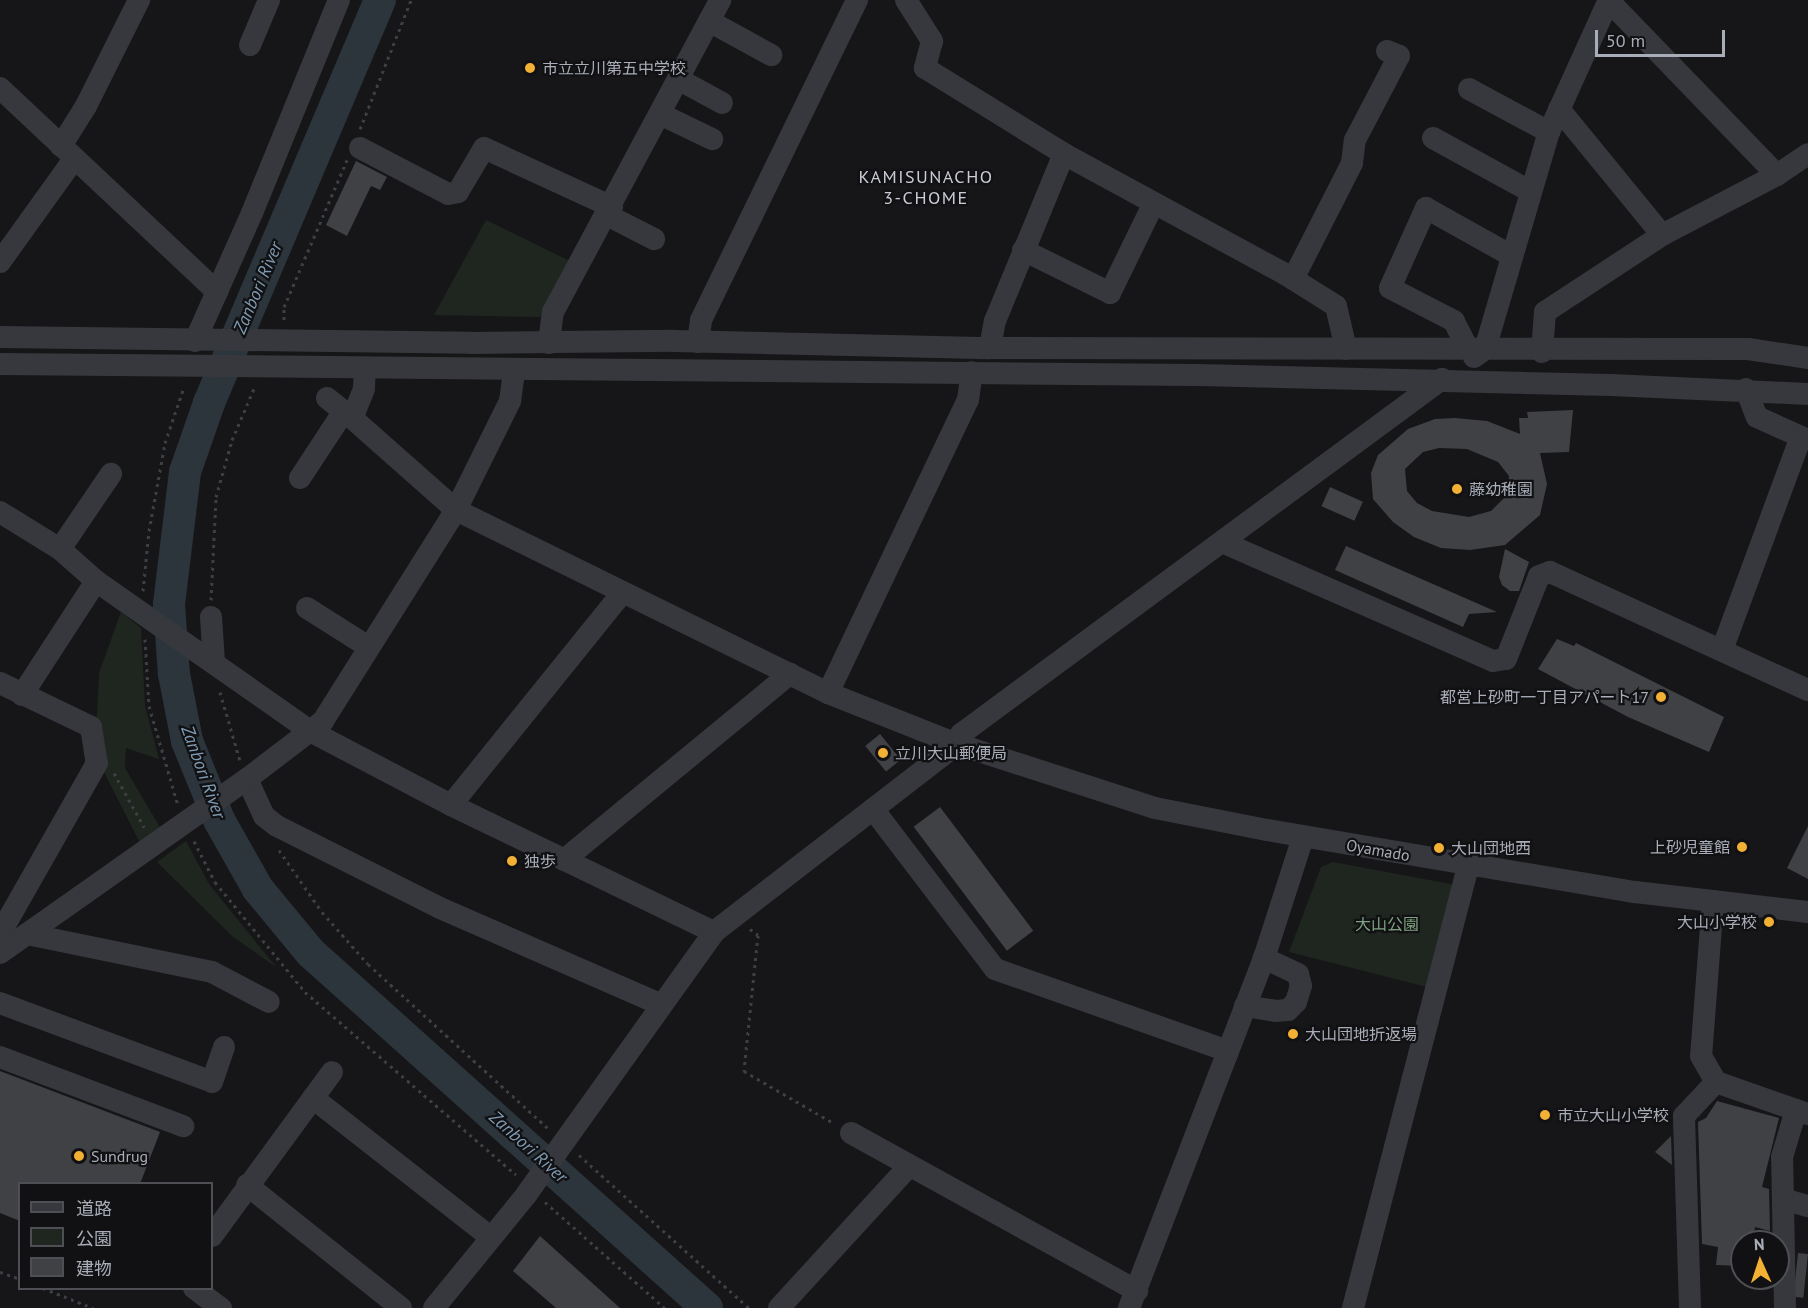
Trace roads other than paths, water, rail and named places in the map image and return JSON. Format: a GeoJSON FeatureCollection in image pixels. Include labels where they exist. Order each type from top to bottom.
{"type":"FeatureCollection","features":[{"type":"Feature","properties":{"kind":"street"},"geometry":{"type":"LineString","coordinates":[[0,262],[67,153],[86,106],[139,0]]}},
{"type":"Feature","properties":{"kind":"street"},"geometry":{"type":"LineString","coordinates":[[250,45],[269,0]]}},
{"type":"Feature","properties":{"kind":"street"},"geometry":{"type":"LineString","coordinates":[[202,341],[217,292],[339,0]]}},
{"type":"Feature","properties":{"kind":"street"},"geometry":{"type":"LineString","coordinates":[[549,343],[553,312],[720,0]]}},
{"type":"Feature","properties":{"kind":"street"},"geometry":{"type":"LineString","coordinates":[[698,342],[701,320],[857,0]]}},
{"type":"Feature","properties":{"kind":"street"},"geometry":{"type":"LineString","coordinates":[[906,0],[932,41],[925,68],[1064,154],[1153,205],[1293,279],[1336,306],[1346,349]]}},
{"type":"Feature","properties":{"kind":"street"},"geometry":{"type":"LineString","coordinates":[[434,1308],[490,1237],[535,1188],[660,1004],[714,932],[957,744],[962,734],[1440,381],[1477,349],[1512,256],[1549,132],[1609,0],[1777,175]]}},
{"type":"Feature","properties":{"kind":"street"},"geometry":{"type":"LineString","coordinates":[[709,21],[771,55]]}},
{"type":"Feature","properties":{"kind":"street"},"geometry":{"type":"LineString","coordinates":[[1293,279],[1352,163],[1355,140],[1399,56],[1387,51]]}},
{"type":"Feature","properties":{"kind":"street"},"geometry":{"type":"LineString","coordinates":[[678,79],[722,102]]}},
{"type":"Feature","properties":{"kind":"street"},"geometry":{"type":"LineString","coordinates":[[1469,89],[1549,132]]}},
{"type":"Feature","properties":{"kind":"street"},"geometry":{"type":"LineString","coordinates":[[2,95],[217,292]]}},
{"type":"Feature","properties":{"kind":"street"},"geometry":{"type":"LineString","coordinates":[[1559,109],[1662,235]]}},
{"type":"Feature","properties":{"kind":"street"},"geometry":{"type":"LineString","coordinates":[[660,114],[712,139]]}},
{"type":"Feature","properties":{"kind":"street"},"geometry":{"type":"LineString","coordinates":[[1433,138],[1530,191]]}},
{"type":"Feature","properties":{"kind":"street"},"geometry":{"type":"LineString","coordinates":[[360,148],[448,194],[458,192],[484,148],[609,211],[654,239]]}},
{"type":"Feature","properties":{"kind":"street"},"geometry":{"type":"LineString","coordinates":[[990,348],[995,321],[1064,154]]}},
{"type":"Feature","properties":{"kind":"street"},"geometry":{"type":"LineString","coordinates":[[1542,352],[1545,312],[1662,235],[1777,175],[1808,154]]}},
{"type":"Feature","properties":{"kind":"street"},"geometry":{"type":"LineString","coordinates":[[1023,250],[1110,293],[1153,205]]}},
{"type":"Feature","properties":{"kind":"street"},"geometry":{"type":"LineString","coordinates":[[1477,349],[1454,321],[1390,288],[1426,208],[1512,256]]}},
{"type":"Feature","properties":{"kind":"street"},"geometry":{"type":"LineString","coordinates":[[0,337],[471,343],[674,341],[990,348],[1477,349],[1542,352],[1748,349],[1808,358]]}},
{"type":"Feature","properties":{"kind":"street"},"geometry":{"type":"LineString","coordinates":[[657,371],[674,363],[678,352],[674,341]]}},
{"type":"Feature","properties":{"kind":"street"},"geometry":{"type":"LineString","coordinates":[[471,343],[462,352],[475,371]]}},
{"type":"Feature","properties":{"kind":"street"},"geometry":{"type":"LineString","coordinates":[[0,364],[199,367],[256,375],[365,368],[475,371],[972,372],[1746,389],[1808,394]]}},
{"type":"Feature","properties":{"kind":"street"},"geometry":{"type":"LineString","coordinates":[[300,478],[341,409],[364,389],[365,368]]}},
{"type":"Feature","properties":{"kind":"street"},"geometry":{"type":"LineString","coordinates":[[0,953],[243,782],[312,732],[322,721],[367,646],[456,510],[510,401],[514,371]]}},
{"type":"Feature","properties":{"kind":"street"},"geometry":{"type":"LineString","coordinates":[[828,693],[968,400],[972,372]]}},
{"type":"Feature","properties":{"kind":"street"},"geometry":{"type":"LineString","coordinates":[[1722,650],[1804,438],[1756,417],[1746,389]]}},
{"type":"Feature","properties":{"kind":"street","name":"Oyamado"},"geometry":{"type":"LineString","coordinates":[[341,409],[456,510],[621,594],[828,693],[957,744],[1155,808],[1468,867],[1808,912]]}},
{"type":"Feature","properties":{"kind":"street"},"geometry":{"type":"LineString","coordinates":[[60,549],[111,474]]}},
{"type":"Feature","properties":{"kind":"street"},"geometry":{"type":"LineString","coordinates":[[0,512],[60,549],[96,580],[312,732],[451,805],[714,932]]}},
{"type":"Feature","properties":{"kind":"street"},"geometry":{"type":"LineString","coordinates":[[1222,542],[1493,661],[1506,658],[1539,576],[1550,572],[1808,690]]}},
{"type":"Feature","properties":{"kind":"street"},"geometry":{"type":"LineString","coordinates":[[22,695],[96,580]]}},
{"type":"Feature","properties":{"kind":"street"},"geometry":{"type":"LineString","coordinates":[[451,805],[621,594]]}},
{"type":"Feature","properties":{"kind":"street"},"geometry":{"type":"LineString","coordinates":[[307,608],[367,646]]}},
{"type":"Feature","properties":{"kind":"street"},"geometry":{"type":"LineString","coordinates":[[210,660],[211,617]]}},
{"type":"Feature","properties":{"kind":"street"},"geometry":{"type":"LineString","coordinates":[[564,860],[790,674]]}},
{"type":"Feature","properties":{"kind":"street"},"geometry":{"type":"LineString","coordinates":[[0,683],[91,727],[97,763],[0,934]]}},
{"type":"Feature","properties":{"kind":"street"},"geometry":{"type":"LineString","coordinates":[[243,782],[264,816],[357,869],[660,1004]]}},
{"type":"Feature","properties":{"kind":"street"},"geometry":{"type":"LineString","coordinates":[[873,809],[995,969],[1228,1051]]}},
{"type":"Feature","properties":{"kind":"street"},"geometry":{"type":"LineString","coordinates":[[851,1133],[1133,1300],[1264,958],[1303,837]]}},
{"type":"Feature","properties":{"kind":"street"},"geometry":{"type":"LineString","coordinates":[[1353,1308],[1468,867]]}},
{"type":"Feature","properties":{"kind":"street"},"geometry":{"type":"LineString","coordinates":[[1713,901],[1701,1056],[1716,1082],[1802,1112],[1782,1157],[1785,1308]]}},
{"type":"Feature","properties":{"kind":"street"},"geometry":{"type":"LineString","coordinates":[[27,934],[212,972],[269,1002]]}},
{"type":"Feature","properties":{"kind":"street"},"geometry":{"type":"LineString","coordinates":[[1245,1006],[1275,1011],[1288,1010],[1296,1002],[1301,986],[1298,974],[1264,958]]}},
{"type":"Feature","properties":{"kind":"street"},"geometry":{"type":"LineString","coordinates":[[0,1003],[212,1082],[224,1047]]}},
{"type":"Feature","properties":{"kind":"street"},"geometry":{"type":"LineString","coordinates":[[0,1057],[183,1126]]}},
{"type":"Feature","properties":{"kind":"street"},"geometry":{"type":"LineString","coordinates":[[213,1235],[247,1185],[332,1072]]}},
{"type":"Feature","properties":{"kind":"street"},"geometry":{"type":"LineString","coordinates":[[1689,1308],[1684,1116],[1716,1082]]}},
{"type":"Feature","properties":{"kind":"street"},"geometry":{"type":"LineString","coordinates":[[314,1098],[490,1237]]}},
{"type":"Feature","properties":{"kind":"street"},"geometry":{"type":"LineString","coordinates":[[779,1308],[909,1166]]}},
{"type":"Feature","properties":{"kind":"street"},"geometry":{"type":"LineString","coordinates":[[247,1185],[401,1308]]}},
{"type":"Feature","properties":{"kind":"street"},"geometry":{"type":"LineString","coordinates":[[1783,1198],[1808,1206]]}},
{"type":"Feature","properties":{"kind":"street"},"geometry":{"type":"LineString","coordinates":[[197,1290],[221,1308]]}},
{"type":"Feature","properties":{"kind":"waterway","name":"Zanbori River"},"geometry":{"type":"LineString","coordinates":[[380,0],[209,403],[185,472],[169,605],[174,674],[187,741],[219,820],[258,889],[311,953],[707,1308]]}},
{"type":"Feature","properties":{"kind":"place","name":"市立立川第五中学校"},"geometry":{"type":"Point","coordinates":[530,68]}},
{"type":"Feature","properties":{"kind":"place","name":"藤幼稚園"},"geometry":{"type":"Point","coordinates":[1457,489]}},
{"type":"Feature","properties":{"kind":"place","name":"都営上砂町一丁目アパート17"},"geometry":{"type":"Point","coordinates":[1661,697]}},
{"type":"Feature","properties":{"kind":"place","name":"立川大山郵便局"},"geometry":{"type":"Point","coordinates":[883,753]}},
{"type":"Feature","properties":{"kind":"place","name":"上砂児童館"},"geometry":{"type":"Point","coordinates":[1742,847]}},
{"type":"Feature","properties":{"kind":"place","name":"大山団地西"},"geometry":{"type":"Point","coordinates":[1439,848]}},
{"type":"Feature","properties":{"kind":"place","name":"独歩"},"geometry":{"type":"Point","coordinates":[512,861]}},
{"type":"Feature","properties":{"kind":"place","name":"大山小学校"},"geometry":{"type":"Point","coordinates":[1769,922]}},
{"type":"Feature","properties":{"kind":"place","name":"大山団地折返場"},"geometry":{"type":"Point","coordinates":[1293,1034]}},
{"type":"Feature","properties":{"kind":"place","name":"市立大山小学校"},"geometry":{"type":"Point","coordinates":[1545,1115]}},
{"type":"Feature","properties":{"kind":"place","name":"Sundrug"},"geometry":{"type":"Point","coordinates":[79,1156]}},
{"type":"Feature","properties":{"kind":"district","name":"KAMISUNACHO 3-CHOME"},"geometry":{"type":"Point","coordinates":[926,188]}},
{"type":"Feature","properties":{"kind":"park label","name":"大山公園"},"geometry":{"type":"Point","coordinates":[1387,924]}}]}
